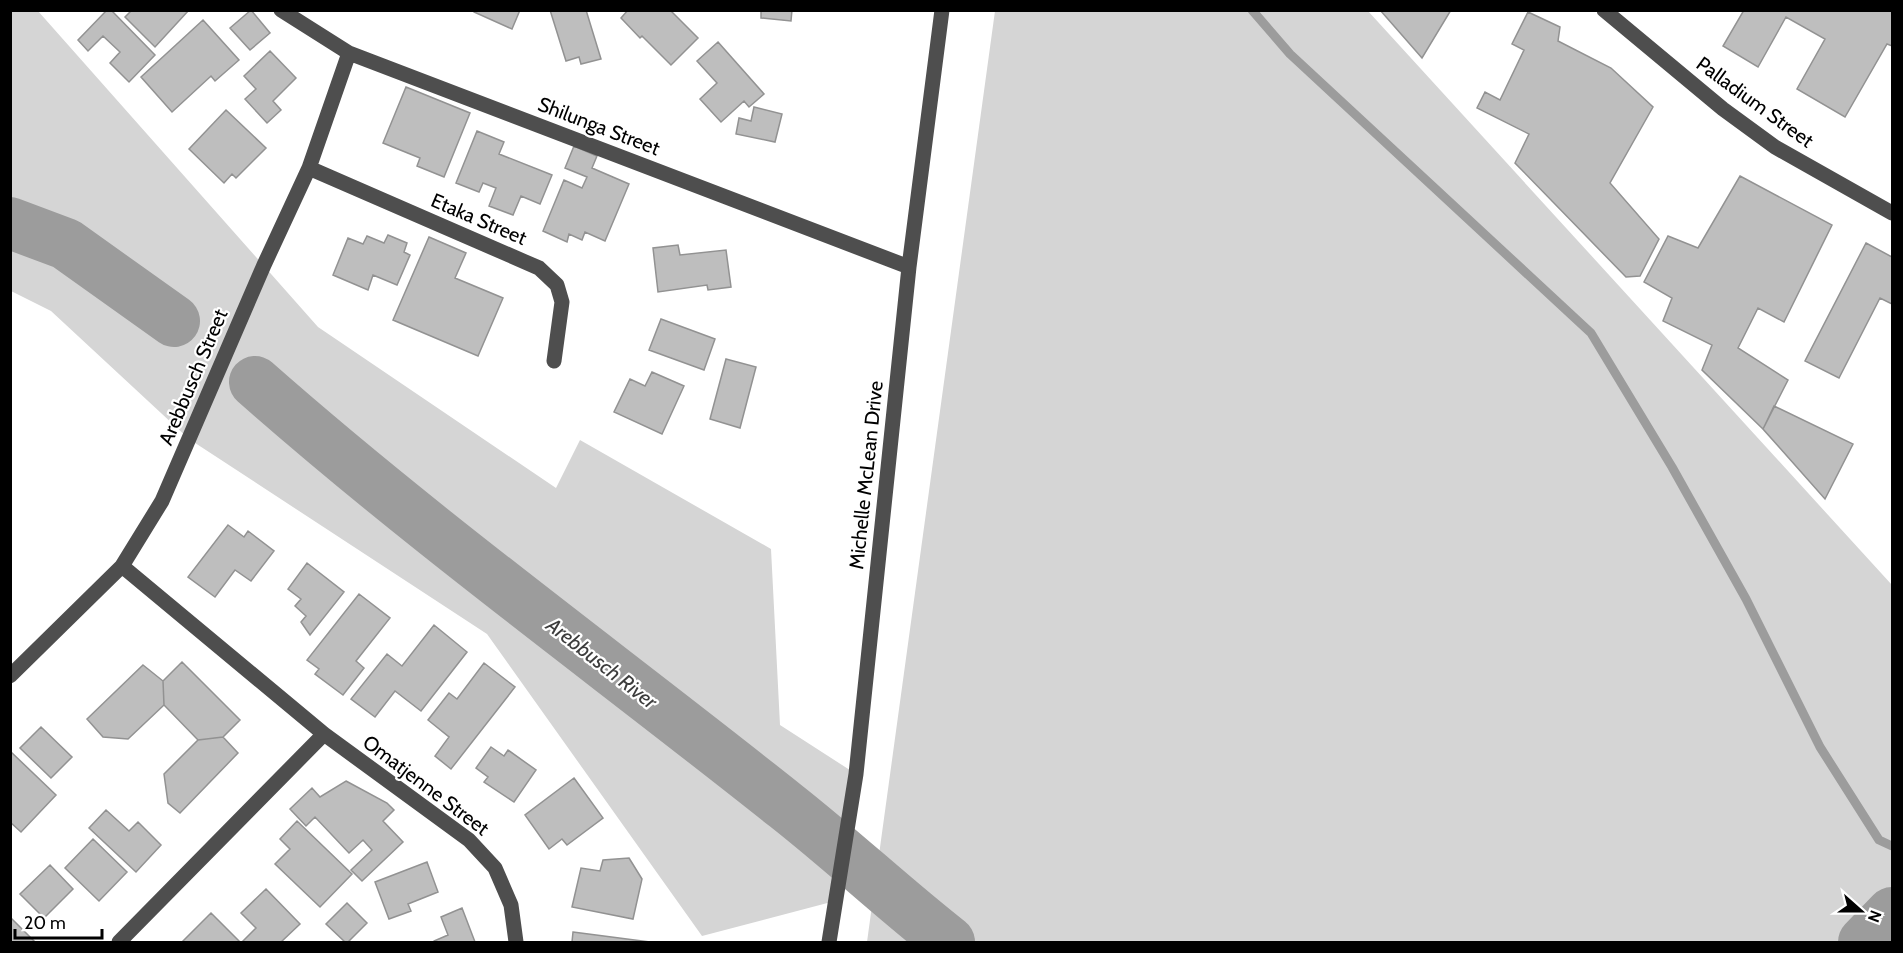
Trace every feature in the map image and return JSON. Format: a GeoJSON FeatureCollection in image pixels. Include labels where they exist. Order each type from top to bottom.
{"type":"FeatureCollection","features":[{"type":"Feature","properties":{"kind":"street","name":"Shilunga Street"},"geometry":{"type":"LineString","coordinates":[[281,10],[349,53],[909,267]]}},
{"type":"Feature","properties":{"kind":"street","name":"Michelle McLean Drive"},"geometry":{"type":"LineString","coordinates":[[829,942],[856,774],[909,267],[942,10]]}},
{"type":"Feature","properties":{"kind":"street","name":"Palladium Street"},"geometry":{"type":"LineString","coordinates":[[1604,10],[1774,147],[1893,213]]}},
{"type":"Feature","properties":{"kind":"street","name":"Arebbusch Street"},"geometry":{"type":"LineString","coordinates":[[11,674],[122,566],[162,501],[264,265],[309,168],[349,53]]}},
{"type":"Feature","properties":{"kind":"street","name":"Etaka Street"},"geometry":{"type":"LineString","coordinates":[[309,168],[539,268],[556,285],[562,302],[554,361]]}},
{"type":"Feature","properties":{"kind":"street","name":"Omatjenne Street"},"geometry":{"type":"LineString","coordinates":[[122,566],[324,734],[469,840],[495,868],[511,904],[516,942]]}},
{"type":"Feature","properties":{"kind":"street"},"geometry":{"type":"LineString","coordinates":[[119,942],[324,734]]}},
{"type":"Feature","properties":{"kind":"shaded area"},"geometry":{"type":"Polygon","coordinates":[[[10,11],[38,11],[318,327],[556,488],[580,440],[771,549],[780,725],[856,774],[835,901],[702,936],[487,634],[189,439],[51,311],[11,291],[10,11]]]}},
{"type":"Feature","properties":{"kind":"shaded area"},"geometry":{"type":"Polygon","coordinates":[[[995,11],[1368,11],[1892,585],[1892,942],[867,942],[995,11]]]}},
{"type":"Feature","properties":{"kind":"building"},"geometry":{"type":"Polygon","coordinates":[[[107,10],[111,10],[155,55],[129,82],[110,63],[120,52],[103,36],[88,51],[78,40],[107,10]]]}},
{"type":"Feature","properties":{"kind":"building"},"geometry":{"type":"Polygon","coordinates":[[[132,10],[189,10],[155,47],[125,17],[132,10]]]}},
{"type":"Feature","properties":{"kind":"building"},"geometry":{"type":"Polygon","coordinates":[[[251,10],[270,33],[250,50],[230,28],[251,10]]]}},
{"type":"Feature","properties":{"kind":"building"},"geometry":{"type":"Polygon","coordinates":[[[474,10],[520,10],[512,29],[474,10]]]}},
{"type":"Feature","properties":{"kind":"building"},"geometry":{"type":"Polygon","coordinates":[[[550,10],[586,10],[601,59],[581,64],[579,57],[566,61],[550,10]]]}},
{"type":"Feature","properties":{"kind":"building"},"geometry":{"type":"Polygon","coordinates":[[[628,10],[670,10],[698,38],[671,65],[621,18],[628,10]]]}},
{"type":"Feature","properties":{"kind":"building"},"geometry":{"type":"Polygon","coordinates":[[[761,10],[792,10],[791,21],[761,18],[761,10]]]}},
{"type":"Feature","properties":{"kind":"building"},"geometry":{"type":"Polygon","coordinates":[[[1380,10],[1451,10],[1422,58],[1380,10]]]}},
{"type":"Feature","properties":{"kind":"building"},"geometry":{"type":"Polygon","coordinates":[[[1744,10],[1892,10],[1892,46],[1887,44],[1845,117],[1797,89],[1825,39],[1786,17],[1758,67],[1723,46],[1744,10]]]}},
{"type":"Feature","properties":{"kind":"building"},"geometry":{"type":"Polygon","coordinates":[[[1528,12],[1560,27],[1558,41],[1611,68],[1653,107],[1610,183],[1659,239],[1640,276],[1626,277],[1515,163],[1529,134],[1477,108],[1485,92],[1500,100],[1524,50],[1512,44],[1528,12]]]}},
{"type":"Feature","properties":{"kind":"building"},"geometry":{"type":"Polygon","coordinates":[[[203,20],[239,60],[215,81],[211,76],[172,112],[141,77],[203,20]]]}},
{"type":"Feature","properties":{"kind":"building"},"geometry":{"type":"Polygon","coordinates":[[[718,42],[764,94],[749,107],[744,101],[721,122],[700,99],[717,83],[697,61],[718,42]]]}},
{"type":"Feature","properties":{"kind":"building"},"geometry":{"type":"Polygon","coordinates":[[[270,51],[296,78],[273,101],[281,110],[267,123],[245,99],[256,89],[244,76],[270,51]]]}},
{"type":"Feature","properties":{"kind":"building"},"geometry":{"type":"Polygon","coordinates":[[[406,87],[470,113],[444,177],[417,166],[420,158],[383,143],[406,87]]]}},
{"type":"Feature","properties":{"kind":"building"},"geometry":{"type":"Polygon","coordinates":[[[754,107],[782,114],[775,142],[736,134],[739,118],[751,121],[754,107]]]}},
{"type":"Feature","properties":{"kind":"building"},"geometry":{"type":"Polygon","coordinates":[[[226,110],[266,148],[236,178],[232,174],[224,183],[189,149],[226,110]]]}},
{"type":"Feature","properties":{"kind":"building"},"geometry":{"type":"Polygon","coordinates":[[[477,131],[504,142],[499,154],[552,175],[540,204],[521,196],[513,215],[489,206],[496,188],[483,183],[479,192],[456,183],[477,131]]]}},
{"type":"Feature","properties":{"kind":"building"},"geometry":{"type":"Polygon","coordinates":[[[574,146],[597,156],[592,168],[629,184],[605,241],[585,232],[582,240],[569,234],[567,242],[543,231],[564,180],[582,188],[587,177],[565,168],[574,146]]]}},
{"type":"Feature","properties":{"kind":"building"},"geometry":{"type":"Polygon","coordinates":[[[1740,176],[1832,225],[1784,322],[1758,308],[1738,348],[1788,380],[1763,429],[1702,370],[1712,345],[1663,321],[1672,298],[1644,282],[1668,236],[1698,248],[1740,176]]]}},
{"type":"Feature","properties":{"kind":"building"},"geometry":{"type":"Polygon","coordinates":[[[388,235],[407,243],[404,252],[410,255],[397,285],[373,275],[368,290],[333,275],[348,238],[363,244],[367,236],[384,243],[388,235]]]}},
{"type":"Feature","properties":{"kind":"building"},"geometry":{"type":"Polygon","coordinates":[[[429,237],[466,253],[455,278],[503,298],[478,356],[393,320],[429,237]]]}},
{"type":"Feature","properties":{"kind":"building"},"geometry":{"type":"Polygon","coordinates":[[[1866,243],[1892,257],[1892,304],[1880,298],[1839,378],[1805,361],[1866,243]]]}},
{"type":"Feature","properties":{"kind":"building"},"geometry":{"type":"Polygon","coordinates":[[[678,245],[680,255],[726,250],[731,287],[708,290],[707,285],[658,292],[653,248],[678,245]]]}},
{"type":"Feature","properties":{"kind":"building"},"geometry":{"type":"Polygon","coordinates":[[[661,319],[715,339],[704,370],[649,350],[661,319]]]}},
{"type":"Feature","properties":{"kind":"building"},"geometry":{"type":"Polygon","coordinates":[[[726,359],[756,367],[740,428],[710,419],[726,359]]]}},
{"type":"Feature","properties":{"kind":"building"},"geometry":{"type":"Polygon","coordinates":[[[652,372],[684,386],[662,434],[614,412],[630,379],[645,386],[652,372]]]}},
{"type":"Feature","properties":{"kind":"building"},"geometry":{"type":"Polygon","coordinates":[[[1774,406],[1853,444],[1825,499],[1763,429],[1774,406]]]}},
{"type":"Feature","properties":{"kind":"building"},"geometry":{"type":"Polygon","coordinates":[[[228,525],[244,537],[248,531],[274,551],[251,581],[235,570],[215,597],[188,577],[228,525]]]}},
{"type":"Feature","properties":{"kind":"building"},"geometry":{"type":"Polygon","coordinates":[[[307,563],[344,592],[310,635],[301,622],[306,616],[295,606],[301,599],[288,589],[307,563]]]}},
{"type":"Feature","properties":{"kind":"building"},"geometry":{"type":"Polygon","coordinates":[[[359,594],[390,618],[356,661],[364,668],[343,695],[315,674],[319,669],[307,660],[359,594]]]}},
{"type":"Feature","properties":{"kind":"building"},"geometry":{"type":"Polygon","coordinates":[[[434,625],[467,652],[421,711],[395,691],[375,717],[351,699],[387,654],[402,666],[434,625]]]}},
{"type":"Feature","properties":{"kind":"building"},"geometry":{"type":"Polygon","coordinates":[[[182,662],[240,720],[223,737],[198,740],[164,705],[163,681],[182,662]]]}},
{"type":"Feature","properties":{"kind":"building"},"geometry":{"type":"Polygon","coordinates":[[[484,663],[515,687],[451,769],[435,756],[449,737],[428,720],[449,693],[457,699],[484,663]]]}},
{"type":"Feature","properties":{"kind":"building"},"geometry":{"type":"Polygon","coordinates":[[[143,665],[163,681],[164,705],[128,739],[103,737],[87,719],[143,665]]]}},
{"type":"Feature","properties":{"kind":"building"},"geometry":{"type":"Polygon","coordinates":[[[41,727],[72,757],[51,778],[20,748],[41,727]]]}},
{"type":"Feature","properties":{"kind":"building"},"geometry":{"type":"Polygon","coordinates":[[[223,737],[238,753],[180,813],[168,803],[164,774],[198,740],[223,737]]]}},
{"type":"Feature","properties":{"kind":"building"},"geometry":{"type":"Polygon","coordinates":[[[491,747],[504,756],[508,750],[536,770],[514,802],[484,782],[488,777],[476,768],[491,747]]]}},
{"type":"Feature","properties":{"kind":"building"},"geometry":{"type":"Polygon","coordinates":[[[10,751],[56,795],[21,832],[10,822],[10,751]]]}},
{"type":"Feature","properties":{"kind":"building"},"geometry":{"type":"Polygon","coordinates":[[[574,778],[603,818],[567,845],[562,839],[549,849],[525,815],[574,778]]]}},
{"type":"Feature","properties":{"kind":"building"},"geometry":{"type":"Polygon","coordinates":[[[346,781],[387,803],[394,810],[383,821],[403,842],[362,881],[351,870],[372,850],[363,840],[349,853],[315,817],[306,826],[290,809],[312,788],[320,797],[346,781]]]}},
{"type":"Feature","properties":{"kind":"building"},"geometry":{"type":"Polygon","coordinates":[[[106,810],[129,831],[138,822],[161,845],[136,872],[89,828],[106,810]]]}},
{"type":"Feature","properties":{"kind":"building"},"geometry":{"type":"Polygon","coordinates":[[[297,821],[352,874],[320,907],[275,864],[290,849],[280,839],[297,821]]]}},
{"type":"Feature","properties":{"kind":"building"},"geometry":{"type":"Polygon","coordinates":[[[93,839],[127,872],[99,901],[65,868],[93,839]]]}},
{"type":"Feature","properties":{"kind":"building"},"geometry":{"type":"Polygon","coordinates":[[[629,858],[642,879],[633,919],[572,907],[581,868],[600,871],[603,860],[629,858]]]}},
{"type":"Feature","properties":{"kind":"building"},"geometry":{"type":"Polygon","coordinates":[[[427,862],[438,892],[408,904],[411,911],[389,919],[375,882],[427,862]]]}},
{"type":"Feature","properties":{"kind":"building"},"geometry":{"type":"Polygon","coordinates":[[[50,865],[73,889],[44,918],[20,894],[50,865]]]}},
{"type":"Feature","properties":{"kind":"building"},"geometry":{"type":"Polygon","coordinates":[[[266,889],[300,924],[281,942],[242,942],[256,928],[241,913],[266,889]]]}},
{"type":"Feature","properties":{"kind":"building"},"geometry":{"type":"Polygon","coordinates":[[[347,903],[367,923],[348,942],[345,942],[326,924],[347,903]]]}},
{"type":"Feature","properties":{"kind":"building"},"geometry":{"type":"Polygon","coordinates":[[[462,908],[475,942],[434,942],[448,935],[441,917],[462,908]]]}},
{"type":"Feature","properties":{"kind":"building"},"geometry":{"type":"Polygon","coordinates":[[[211,913],[240,942],[182,942],[211,913]]]}},
{"type":"Feature","properties":{"kind":"building"},"geometry":{"type":"Polygon","coordinates":[[[11,918],[35,942],[10,942],[11,918]]]}},
{"type":"Feature","properties":{"kind":"building"},"geometry":{"type":"Polygon","coordinates":[[[573,932],[650,942],[572,942],[573,932]]]}},
{"type":"Feature","properties":{"kind":"waterway"},"geometry":{"type":"LineString","coordinates":[[1252,10],[1290,54],[1591,333],[1672,467],[1746,599],[1820,747],[1879,840],[1892,846]]}},
{"type":"Feature","properties":{"kind":"waterway","name":"Arebbusch River"},"geometry":{"type":"LineString","coordinates":[[10,223],[66,244],[174,321]]}},
{"type":"Feature","properties":{"kind":"waterway","name":"Arebbusch River"},"geometry":{"type":"LineString","coordinates":[[255,382],[385,492],[786,806],[949,942]]}},
{"type":"Feature","properties":{"kind":"waterway","name":"Arebbusch River"},"geometry":{"type":"LineString","coordinates":[[1864,942],[1892,913]]}}]}
